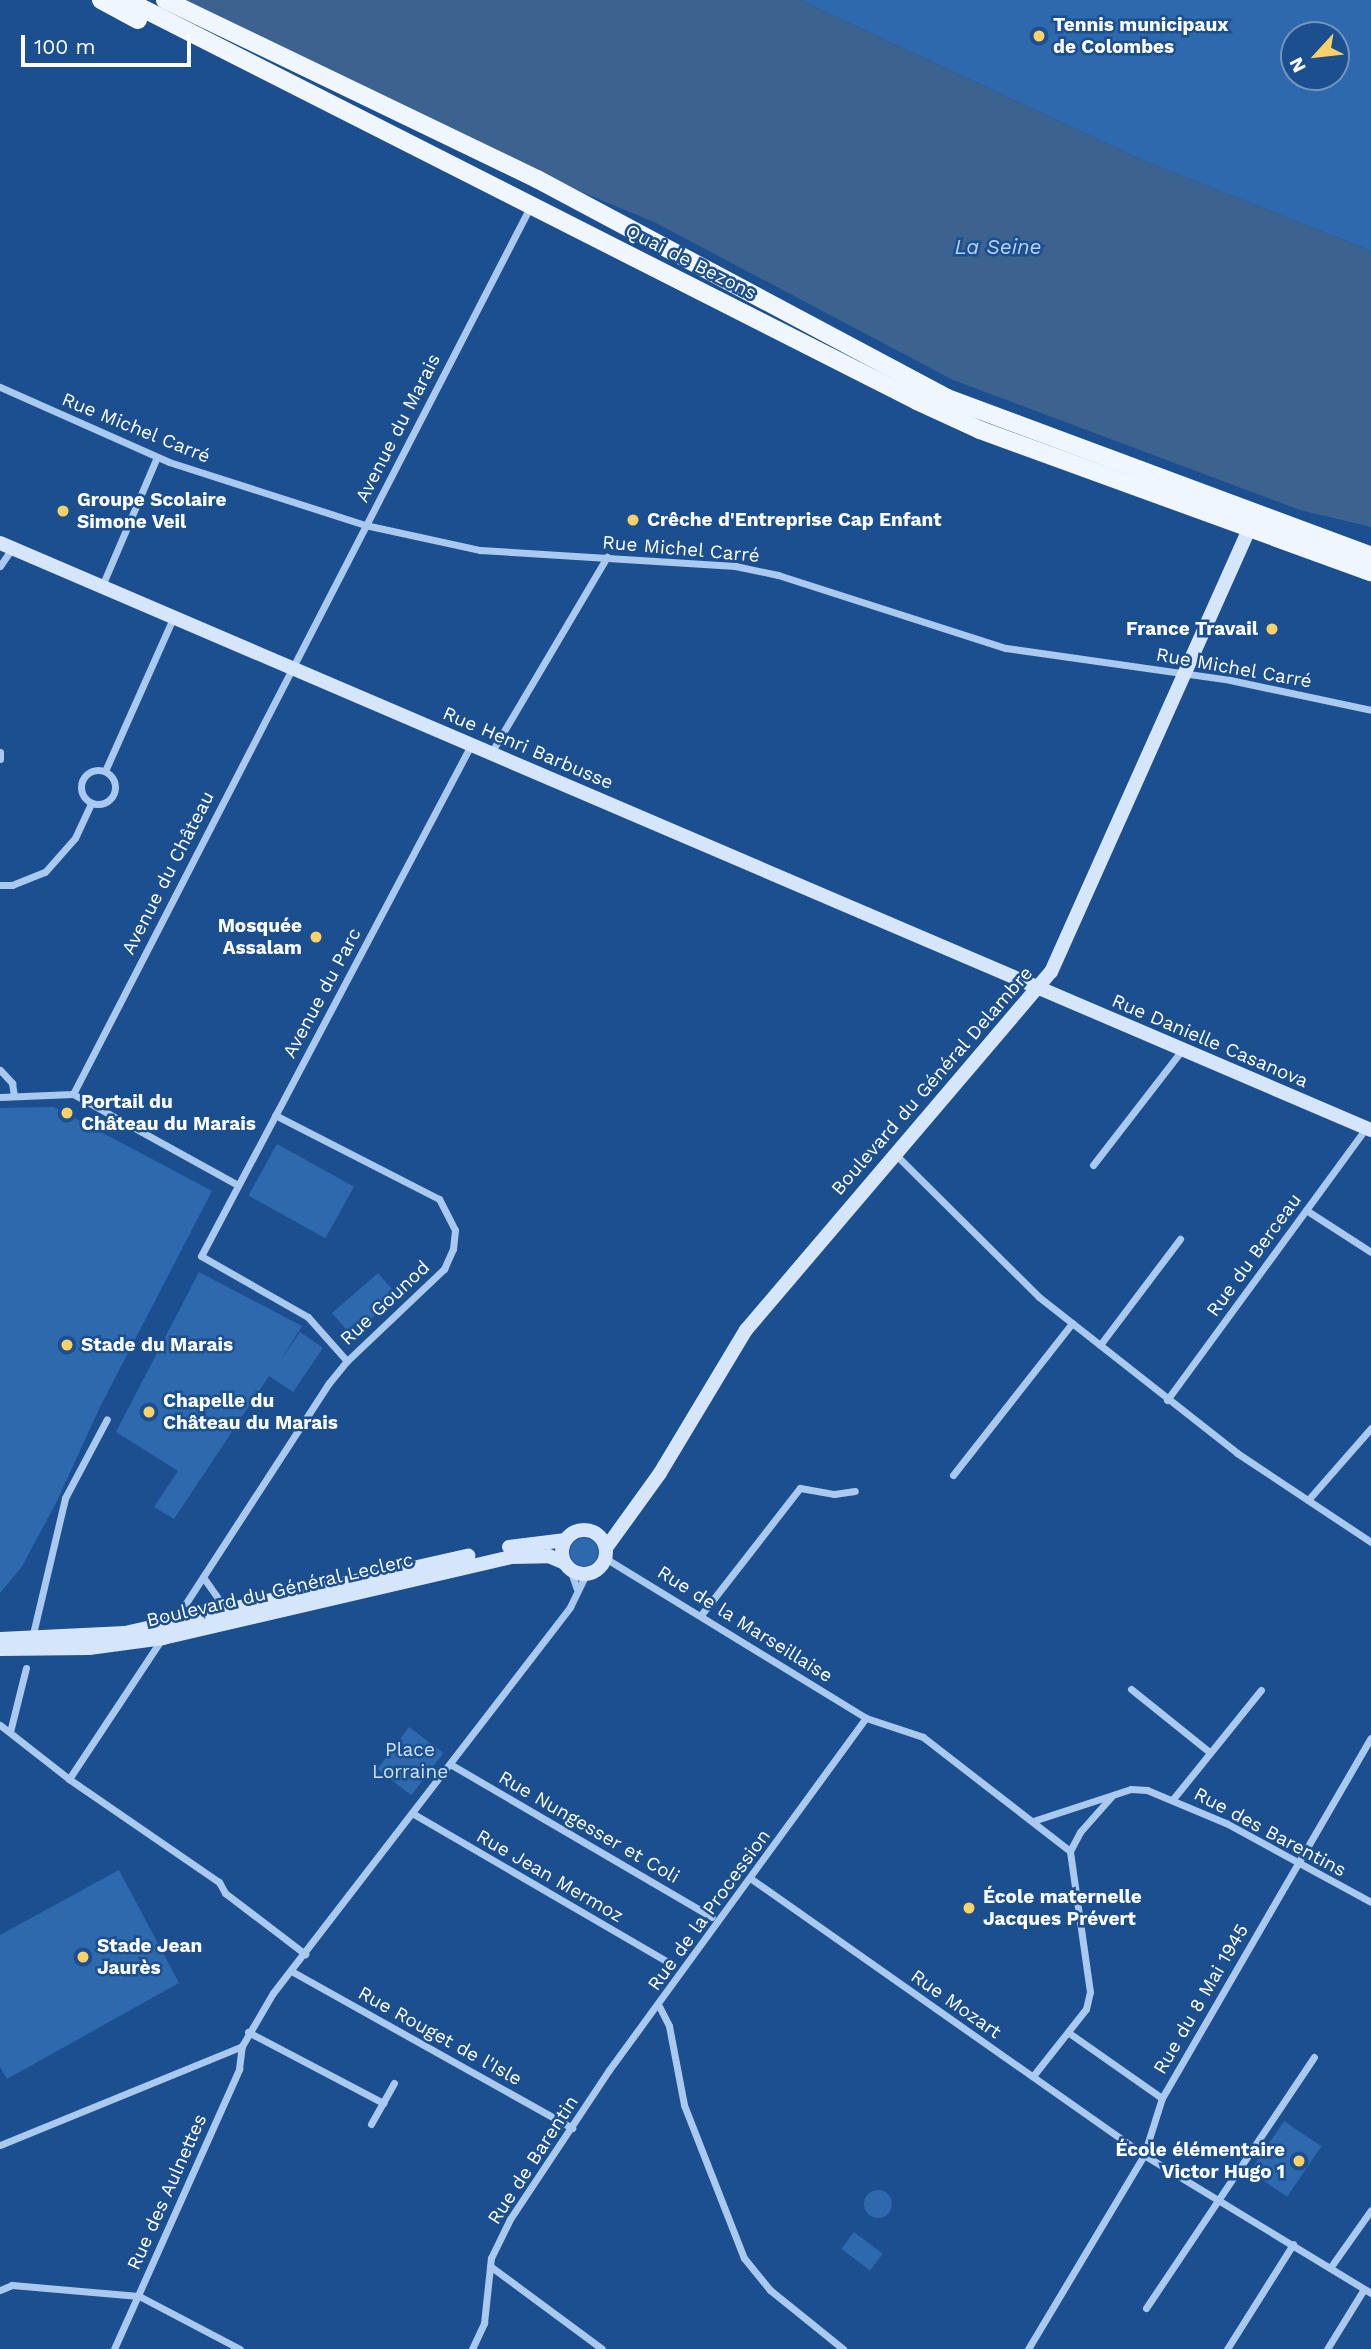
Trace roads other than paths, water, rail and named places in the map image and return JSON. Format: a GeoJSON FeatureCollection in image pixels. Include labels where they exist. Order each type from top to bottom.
{"type":"FeatureCollection","features":[{"type":"Feature","properties":{"kind":"main road"},"geometry":{"type":"LineString","coordinates":[[101,0],[424,163],[463,169]]}},
{"type":"Feature","properties":{"kind":"main road","name":"Quai de Bezons"},"geometry":{"type":"LineString","coordinates":[[126,0],[980,430],[1251,519]]}},
{"type":"Feature","properties":{"kind":"main road","name":"Quai de Bezons"},"geometry":{"type":"LineString","coordinates":[[165,0],[511,166],[947,398],[1220,500],[1251,519]]}},
{"type":"Feature","properties":{"kind":"main road"},"geometry":{"type":"LineString","coordinates":[[511,166],[532,204],[582,203]]}},
{"type":"Feature","properties":{"kind":"main road"},"geometry":{"type":"LineString","coordinates":[[1251,519],[1280,522],[1371,556]]}},
{"type":"Feature","properties":{"kind":"main road"},"geometry":{"type":"LineString","coordinates":[[1251,519],[1371,572]]}},
{"type":"Feature","properties":{"kind":"street","name":"Avenue du Marais"},"geometry":{"type":"LineString","coordinates":[[293,667],[532,204]]}},
{"type":"Feature","properties":{"kind":"street","name":"Rue Michel Carré"},"geometry":{"type":"LineString","coordinates":[[0,387],[157,457],[365,524],[480,550],[735,566],[778,575],[1006,648],[1182,674],[1371,710]]}},
{"type":"Feature","properties":{"kind":"street"},"geometry":{"type":"LineString","coordinates":[[102,586],[157,457]]}},
{"type":"Feature","properties":{"kind":"street","name":"Boulevard du Général Delambre"},"geometry":{"type":"LineString","coordinates":[[606,1553],[660,1473],[746,1330],[1051,972],[1182,674],[1196,655],[1251,519]]}},
{"type":"Feature","properties":{"kind":"street"},"geometry":{"type":"LineString","coordinates":[[0,566],[6,546]]}},
{"type":"Feature","properties":{"kind":"street","name":"Rue Henri Barbusse"},"geometry":{"type":"LineString","coordinates":[[6,546],[1040,988]]}},
{"type":"Feature","properties":{"kind":"street"},"geometry":{"type":"LineString","coordinates":[[491,753],[607,556]]}},
{"type":"Feature","properties":{"kind":"street"},"geometry":{"type":"LineString","coordinates":[[105,771],[174,616]]}},
{"type":"Feature","properties":{"kind":"street","name":"Avenue du Château"},"geometry":{"type":"LineString","coordinates":[[73,1094],[293,667]]}},
{"type":"Feature","properties":{"kind":"street","name":"Avenue du Parc"},"geometry":{"type":"LineString","coordinates":[[346,1361],[308,1317],[201,1256],[472,744]]}},
{"type":"Feature","properties":{"kind":"street"},"geometry":{"type":"LineString","coordinates":[[0,752],[0,759]]}},
{"type":"Feature","properties":{"kind":"street"},"geometry":{"type":"LineString","coordinates":[[105,771],[114,781],[114,794],[102,804],[91,803],[81,790],[83,779],[90,772],[105,771]]}},
{"type":"Feature","properties":{"kind":"street"},"geometry":{"type":"LineString","coordinates":[[0,885],[12,885],[45,872],[75,838],[91,803]]}},
{"type":"Feature","properties":{"kind":"street","name":"Rue Danielle Casanova"},"geometry":{"type":"LineString","coordinates":[[1040,988],[1368,1129]]}},
{"type":"Feature","properties":{"kind":"street"},"geometry":{"type":"LineString","coordinates":[[1093,1165],[1182,1050]]}},
{"type":"Feature","properties":{"kind":"street"},"geometry":{"type":"LineString","coordinates":[[0,1070],[12,1083],[14,1095]]}},
{"type":"Feature","properties":{"kind":"street"},"geometry":{"type":"LineString","coordinates":[[0,1097],[73,1094],[238,1185]]}},
{"type":"Feature","properties":{"kind":"street","name":"Rue Gounod"},"geometry":{"type":"LineString","coordinates":[[186,1603],[346,1361],[444,1269],[455,1230],[450,1213],[422,1189],[275,1115]]}},
{"type":"Feature","properties":{"kind":"street","name":"Rue du Berceau"},"geometry":{"type":"LineString","coordinates":[[1167,1401],[1368,1129]]}},
{"type":"Feature","properties":{"kind":"street"},"geometry":{"type":"LineString","coordinates":[[895,1154],[1039,1297],[1167,1401],[1371,1542]]}},
{"type":"Feature","properties":{"kind":"street"},"geometry":{"type":"LineString","coordinates":[[1306,1210],[1371,1252]]}},
{"type":"Feature","properties":{"kind":"street"},"geometry":{"type":"LineString","coordinates":[[1100,1345],[1180,1239]]}},
{"type":"Feature","properties":{"kind":"street"},"geometry":{"type":"LineString","coordinates":[[953,1475],[1072,1323]]}},
{"type":"Feature","properties":{"kind":"street"},"geometry":{"type":"LineString","coordinates":[[32,1639],[65,1498],[107,1419]]}},
{"type":"Feature","properties":{"kind":"street"},"geometry":{"type":"LineString","coordinates":[[1308,1500],[1371,1428]]}},
{"type":"Feature","properties":{"kind":"street"},"geometry":{"type":"LineString","coordinates":[[701,1615],[800,1488],[834,1494],[856,1491]]}},
{"type":"Feature","properties":{"kind":"street","name":"Boulevard du Général Delambre"},"geometry":{"type":"LineString","coordinates":[[593,1532],[634,1508]]}},
{"type":"Feature","properties":{"kind":"street"},"geometry":{"type":"LineString","coordinates":[[0,2145],[242,2046],[248,2032],[305,1954],[570,1607],[586,1574],[600,1567],[606,1553],[593,1532],[579,1531],[566,1540],[562,1551],[577,1590]]}},
{"type":"Feature","properties":{"kind":"street","name":"Boulevard du Général Leclerc"},"geometry":{"type":"LineString","coordinates":[[0,1639],[125,1633],[495,1549],[566,1540]]}},
{"type":"Feature","properties":{"kind":"street","name":"Rue de la Marseillaise"},"geometry":{"type":"LineString","coordinates":[[606,1553],[866,1718],[923,1737],[1070,1851]]}},
{"type":"Feature","properties":{"kind":"street","name":"Boulevard du Général Leclerc"},"geometry":{"type":"LineString","coordinates":[[0,1649],[89,1648],[163,1638],[510,1556],[549,1556],[568,1566]]}},
{"type":"Feature","properties":{"kind":"street"},"geometry":{"type":"LineString","coordinates":[[568,1566],[586,1574]]}},
{"type":"Feature","properties":{"kind":"street"},"geometry":{"type":"LineString","coordinates":[[203,1577],[228,1611]]}},
{"type":"Feature","properties":{"kind":"street"},"geometry":{"type":"LineString","coordinates":[[69,1779],[163,1638]]}},
{"type":"Feature","properties":{"kind":"street"},"geometry":{"type":"LineString","coordinates":[[10,1732],[26,1668]]}},
{"type":"Feature","properties":{"kind":"street"},"geometry":{"type":"LineString","coordinates":[[1131,1689],[1208,1751]]}},
{"type":"Feature","properties":{"kind":"street"},"geometry":{"type":"LineString","coordinates":[[1173,1799],[1208,1751],[1261,1690]]}},
{"type":"Feature","properties":{"kind":"street","name":"Rue de la Procession"},"geometry":{"type":"LineString","coordinates":[[843,2349],[771,2290],[744,2258],[684,2105],[669,2026],[659,2006],[716,1919],[750,1878],[866,1718]]}},
{"type":"Feature","properties":{"kind":"street"},"geometry":{"type":"LineString","coordinates":[[0,1725],[160,1845],[175,1850],[305,1954]]}},
{"type":"Feature","properties":{"kind":"street","name":"Rue du 8 Mai 1945"},"geometry":{"type":"LineString","coordinates":[[1028,2349],[1144,2155],[1162,2098],[1371,1738]]}},
{"type":"Feature","properties":{"kind":"street","name":"Rue Nungesser et Coli"},"geometry":{"type":"LineString","coordinates":[[450,1764],[716,1919]]}},
{"type":"Feature","properties":{"kind":"street","name":"Rue des Barentins"},"geometry":{"type":"LineString","coordinates":[[1033,1821],[1111,1797],[1147,1790],[1226,1823],[1298,1865],[1371,1902]]}},
{"type":"Feature","properties":{"kind":"street"},"geometry":{"type":"LineString","coordinates":[[1032,2076],[1086,2009],[1090,1992],[1070,1851],[1080,1832],[1111,1797]]}},
{"type":"Feature","properties":{"kind":"street","name":"Rue Jean Mermoz"},"geometry":{"type":"LineString","coordinates":[[412,1813],[673,1965]]}},
{"type":"Feature","properties":{"kind":"street","name":"Rue Mozart"},"geometry":{"type":"LineString","coordinates":[[750,1878],[1144,2155],[1368,2291]]}},
{"type":"Feature","properties":{"kind":"street","name":"Rue Rouget de l'Isle"},"geometry":{"type":"LineString","coordinates":[[293,1972],[572,2128]]}},
{"type":"Feature","properties":{"kind":"street","name":"Rue de Barentin"},"geometry":{"type":"LineString","coordinates":[[472,2349],[484,2323],[490,2266],[510,2219],[609,2070],[659,2006]]}},
{"type":"Feature","properties":{"kind":"street"},"geometry":{"type":"LineString","coordinates":[[248,2032],[383,2103]]}},
{"type":"Feature","properties":{"kind":"street"},"geometry":{"type":"LineString","coordinates":[[1069,2032],[1162,2098]]}},
{"type":"Feature","properties":{"kind":"street","name":"Rue des Aulnettes"},"geometry":{"type":"LineString","coordinates":[[114,2349],[239,2069],[242,2046]]}},
{"type":"Feature","properties":{"kind":"street"},"geometry":{"type":"LineString","coordinates":[[1146,2308],[1314,2057]]}},
{"type":"Feature","properties":{"kind":"street"},"geometry":{"type":"LineString","coordinates":[[371,2124],[394,2083]]}},
{"type":"Feature","properties":{"kind":"street"},"geometry":{"type":"LineString","coordinates":[[1330,2268],[1371,2210]]}},
{"type":"Feature","properties":{"kind":"street"},"geometry":{"type":"LineString","coordinates":[[1227,2349],[1293,2244]]}},
{"type":"Feature","properties":{"kind":"street"},"geometry":{"type":"LineString","coordinates":[[490,2266],[602,2349]]}},
{"type":"Feature","properties":{"kind":"street"},"geometry":{"type":"LineString","coordinates":[[0,2290],[12,2285],[139,2296],[240,2349]]}},
{"type":"Feature","properties":{"kind":"street"},"geometry":{"type":"LineString","coordinates":[[1327,2349],[1368,2291]]}},
{"type":"Feature","properties":{"kind":"water","name":"La Seine"},"geometry":{"type":"Polygon","coordinates":[[[185,0],[800,0],[1142,160],[1371,251],[1371,527],[1300,510],[953,380],[654,222],[584,193],[185,0]]]}},
{"type":"Feature","properties":{"kind":"place","name":"Tennis municipaux de Colombes"},"geometry":{"type":"Point","coordinates":[1039,36]}},
{"type":"Feature","properties":{"kind":"place","name":"Groupe Scolaire Simone Veil"},"geometry":{"type":"Point","coordinates":[63,511]}},
{"type":"Feature","properties":{"kind":"place","name":"Crêche d'Entreprise Cap Enfant"},"geometry":{"type":"Point","coordinates":[633,520]}},
{"type":"Feature","properties":{"kind":"place","name":"France Travail"},"geometry":{"type":"Point","coordinates":[1272,629]}},
{"type":"Feature","properties":{"kind":"place","name":"Mosquée Assalam"},"geometry":{"type":"Point","coordinates":[316,937]}},
{"type":"Feature","properties":{"kind":"place","name":"Portail du Château du Marais"},"geometry":{"type":"Point","coordinates":[67,1113]}},
{"type":"Feature","properties":{"kind":"place","name":"Stade du Marais"},"geometry":{"type":"Point","coordinates":[67,1345]}},
{"type":"Feature","properties":{"kind":"place","name":"Chapelle du Château du Marais"},"geometry":{"type":"Point","coordinates":[149,1412]}},
{"type":"Feature","properties":{"kind":"place","name":"École maternelle Jacques Prévert"},"geometry":{"type":"Point","coordinates":[969,1908]}},
{"type":"Feature","properties":{"kind":"place","name":"Stade Jean Jaurès"},"geometry":{"type":"Point","coordinates":[83,1957]}},
{"type":"Feature","properties":{"kind":"place","name":"École élémentaire Victor Hugo 1"},"geometry":{"type":"Point","coordinates":[1299,2161]}},
{"type":"Feature","properties":{"kind":"park label","name":"Place Lorraine"},"geometry":{"type":"Point","coordinates":[410,1761]}}]}
